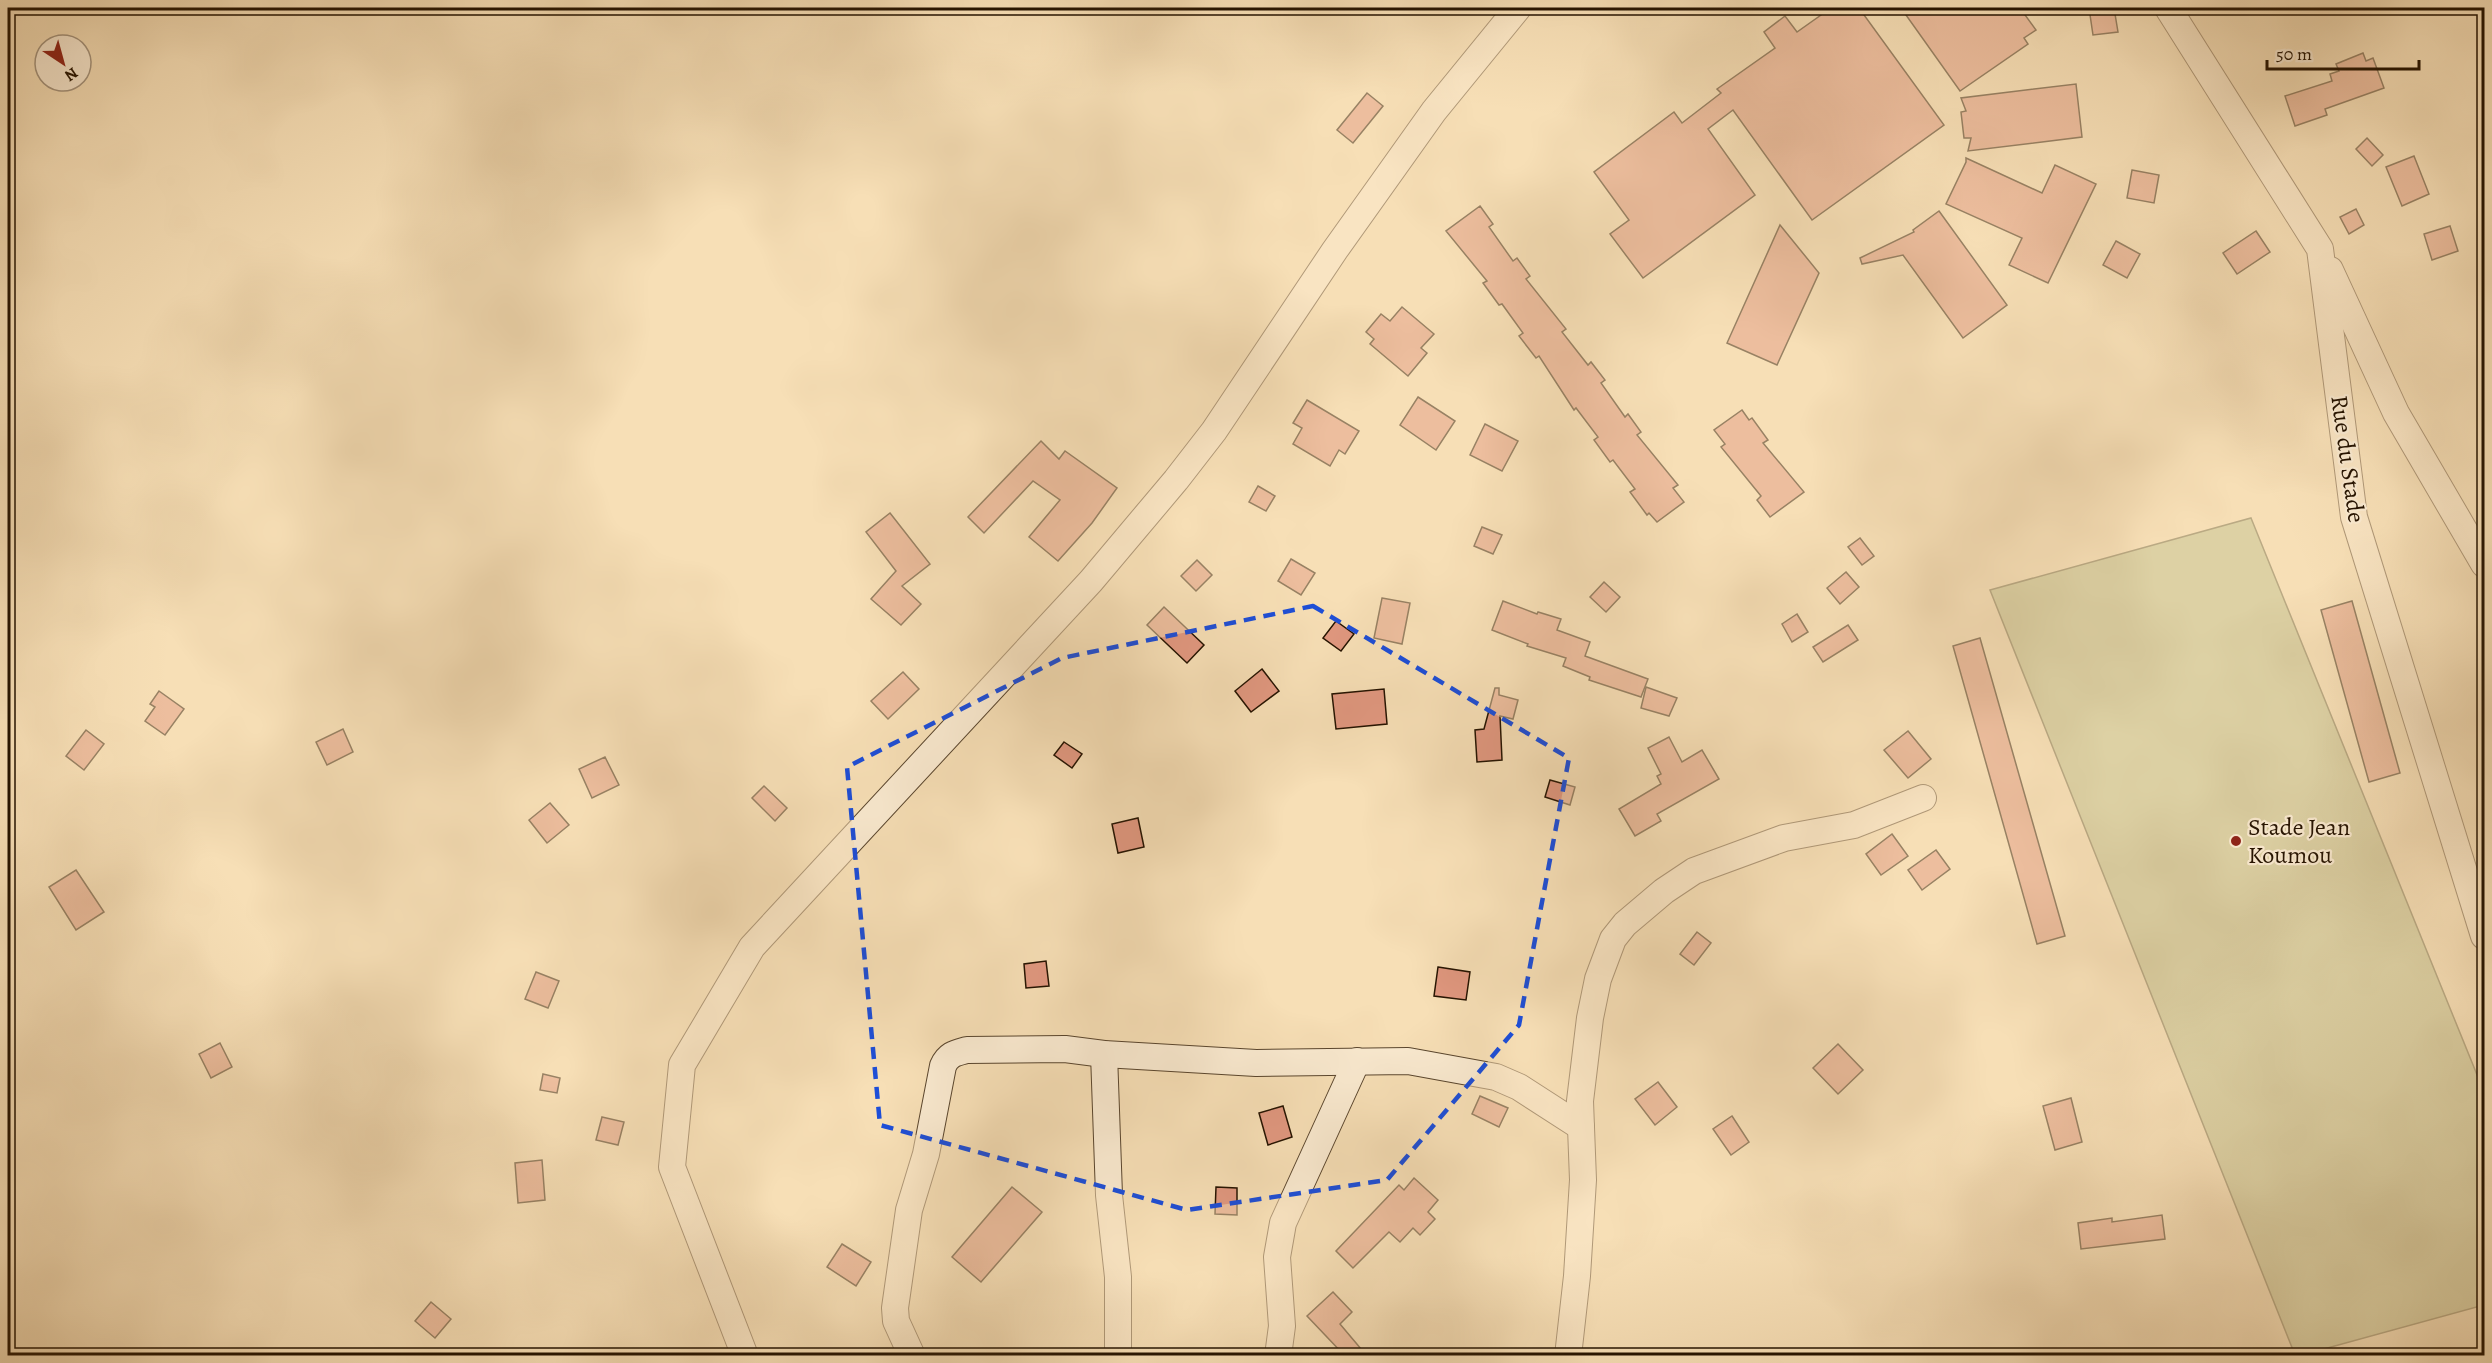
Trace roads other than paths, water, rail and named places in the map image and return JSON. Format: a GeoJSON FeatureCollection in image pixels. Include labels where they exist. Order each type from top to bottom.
{"type":"FeatureCollection","features":[{"type":"Feature","properties":{"kind":"street"},"geometry":{"type":"LineString","coordinates":[[745,1356],[672,1167],[682,1065],[752,947],[1091,581],[1176,480],[1214,431],[1335,250],[1434,111],[1518,8]]}},
{"type":"Feature","properties":{"kind":"street","name":"Rue du Stade"},"geometry":{"type":"LineString","coordinates":[[2168,8],[2320,249],[2354,517],[2484,936]]}},
{"type":"Feature","properties":{"kind":"street"},"geometry":{"type":"LineString","coordinates":[[2320,249],[2396,413],[2484,564]]}},
{"type":"Feature","properties":{"kind":"street"},"geometry":{"type":"LineString","coordinates":[[1569,1107],[1598,979],[1613,939],[1625,924],[1677,881],[1700,868],[1784,838],[1854,825],[1923,798]]}},
{"type":"Feature","properties":{"kind":"street"},"geometry":{"type":"LineString","coordinates":[[912,1356],[896,1321],[896,1298],[909,1210],[926,1154],[946,1059],[953,1054],[967,1050],[1065,1050],[1256,1063],[1408,1061],[1496,1077],[1569,1107],[1581,1127],[1583,1180],[1577,1276],[1568,1356]]}},
{"type":"Feature","properties":{"kind":"street"},"geometry":{"type":"LineString","coordinates":[[1104,1054],[1109,1195],[1118,1277],[1118,1356]]}},
{"type":"Feature","properties":{"kind":"street"},"geometry":{"type":"LineString","coordinates":[[1278,1356],[1282,1326],[1277,1257],[1283,1223],[1357,1061]]}},
{"type":"Feature","properties":{"kind":"place","name":"Stade Jean Koumou"},"geometry":{"type":"Point","coordinates":[2236,841]}}]}
